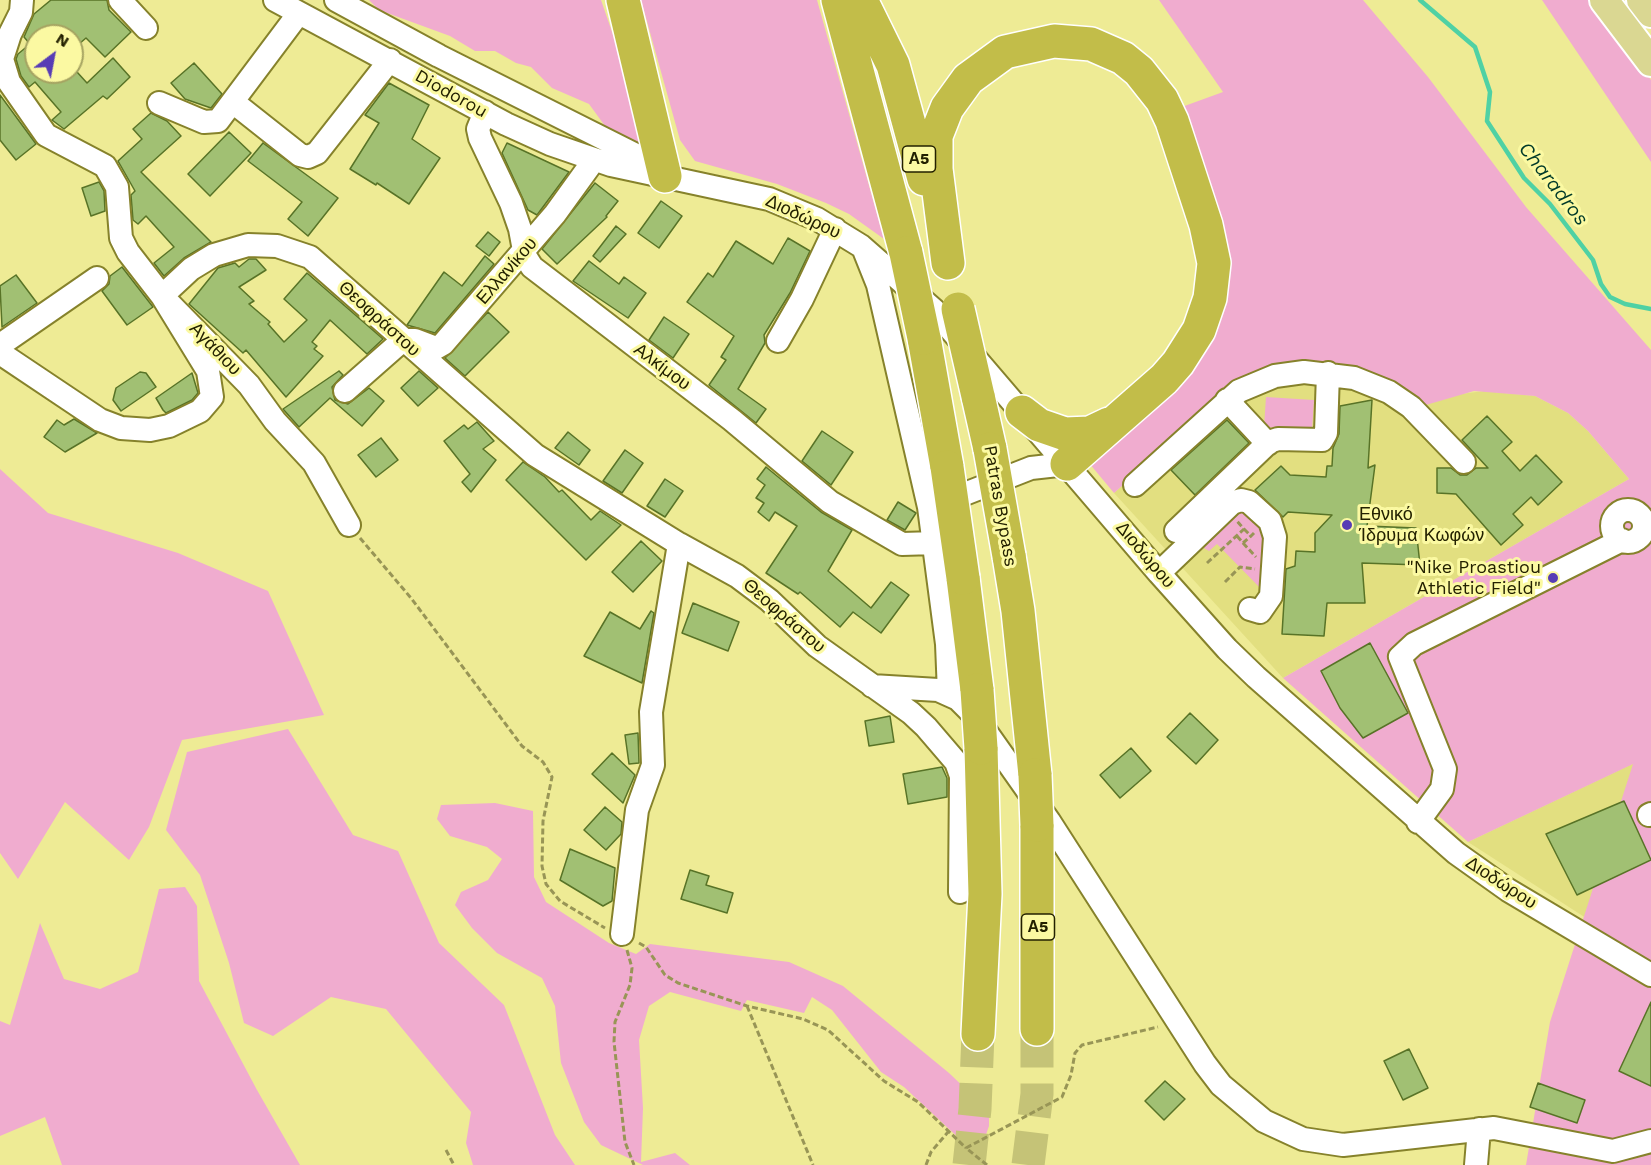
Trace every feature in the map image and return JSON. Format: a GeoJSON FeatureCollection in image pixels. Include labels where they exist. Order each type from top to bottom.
{"type":"FeatureCollection","features":[{"type":"Feature","properties":{"kind":"highway"},"geometry":{"type":"LineString","coordinates":[[623,0],[665,176]]}},
{"type":"Feature","properties":{"kind":"highway"},"geometry":{"type":"LineString","coordinates":[[828,0],[842,47],[854,67]]}},
{"type":"Feature","properties":{"kind":"highway","name":"Α5"},"geometry":{"type":"LineString","coordinates":[[838,0],[854,67],[906,253],[947,468],[963,578],[963,692],[981,748],[985,894],[978,1034]]}},
{"type":"Feature","properties":{"kind":"highway","name":"Patras Bypass"},"geometry":{"type":"LineString","coordinates":[[861,0],[893,65],[948,263],[990,449],[1009,556],[1035,775],[1037,1029]]}},
{"type":"Feature","properties":{"kind":"highway"},"geometry":{"type":"LineString","coordinates":[[948,263],[936,169],[936,136],[947,108],[968,79],[1005,52],[1054,41],[1091,44],[1123,58],[1139,71],[1162,100],[1172,121],[1206,225],[1214,262],[1213,279],[1204,317],[1188,349],[1164,379],[1067,464]]}},
{"type":"Feature","properties":{"kind":"highway"},"geometry":{"type":"LineString","coordinates":[[1022,412],[1039,425],[1065,434],[1090,433],[1121,417]]}},
{"type":"Feature","properties":{"kind":"main road"},"geometry":{"type":"LineString","coordinates":[[1604,0],[1651,62]]}},
{"type":"Feature","properties":{"kind":"main road"},"geometry":{"type":"LineString","coordinates":[[1641,0],[1651,14]]}},
{"type":"Feature","properties":{"kind":"street"},"geometry":{"type":"LineString","coordinates":[[1,62],[10,34],[22,9],[21,0]]}},
{"type":"Feature","properties":{"kind":"street"},"geometry":{"type":"LineString","coordinates":[[120,0],[146,28]]}},
{"type":"Feature","properties":{"kind":"street","name":"Diodorou"},"geometry":{"type":"LineString","coordinates":[[275,0],[534,137],[594,160]]}},
{"type":"Feature","properties":{"kind":"street"},"geometry":{"type":"LineString","coordinates":[[336,0],[439,56],[634,154],[665,176]]}},
{"type":"Feature","properties":{"kind":"street"},"geometry":{"type":"LineString","coordinates":[[159,103],[212,123],[218,121],[299,13]]}},
{"type":"Feature","properties":{"kind":"street"},"geometry":{"type":"LineString","coordinates":[[233,102],[300,154],[308,157],[316,153],[390,60]]}},
{"type":"Feature","properties":{"kind":"street","name":"Αγάθιου"},"geometry":{"type":"LineString","coordinates":[[1,62],[9,82],[44,132],[105,166],[117,187],[121,238],[128,252],[162,296],[249,385],[275,421],[314,463],[349,525]]}},
{"type":"Feature","properties":{"kind":"street","name":"Αλκίμου"},"geometry":{"type":"LineString","coordinates":[[485,112],[479,125],[479,134],[511,203],[524,251],[532,267],[732,420],[830,502],[902,544],[935,543]]}},
{"type":"Feature","properties":{"kind":"street","name":"Διοδώρου"},"geometry":{"type":"LineString","coordinates":[[594,160],[769,199],[792,207],[835,229],[861,246],[888,267],[934,310],[1159,573],[1256,678],[1456,853],[1508,890],[1651,975]]}},
{"type":"Feature","properties":{"kind":"street","name":"Ελλανίκου"},"geometry":{"type":"LineString","coordinates":[[402,340],[415,340],[436,348],[443,344],[566,200],[594,160]]}},
{"type":"Feature","properties":{"kind":"street"},"geometry":{"type":"LineString","coordinates":[[778,341],[802,299],[835,229]]}},
{"type":"Feature","properties":{"kind":"street","name":"Θεοφράστου"},"geometry":{"type":"LineString","coordinates":[[162,296],[191,268],[214,255],[248,245],[277,246],[310,257],[535,455],[745,582],[769,600],[817,646],[911,713],[956,762],[961,776],[960,892]]}},
{"type":"Feature","properties":{"kind":"street"},"geometry":{"type":"LineString","coordinates":[[861,246],[878,285],[929,507],[963,692],[975,716],[1018,774],[1221,1085],[1264,1121],[1303,1140],[1343,1145],[1479,1129],[1511,1129],[1613,1151],[1651,1141]]}},
{"type":"Feature","properties":{"kind":"street"},"geometry":{"type":"LineString","coordinates":[[0,345],[97,278]]}},
{"type":"Feature","properties":{"kind":"street"},"geometry":{"type":"LineString","coordinates":[[0,353],[100,420],[121,428],[150,430],[169,426],[200,411],[212,397],[208,371],[162,296]]}},
{"type":"Feature","properties":{"kind":"street"},"geometry":{"type":"LineString","coordinates":[[345,391],[402,340]]}},
{"type":"Feature","properties":{"kind":"street"},"geometry":{"type":"LineString","coordinates":[[1136,485],[1227,400],[1247,386],[1275,376],[1304,372],[1328,373],[1365,381],[1395,396],[1411,407],[1464,462]]}},
{"type":"Feature","properties":{"kind":"street"},"geometry":{"type":"LineString","coordinates":[[1176,531],[1268,444],[1278,439],[1319,442],[1323,439],[1328,373]]}},
{"type":"Feature","properties":{"kind":"street"},"geometry":{"type":"LineString","coordinates":[[1227,400],[1268,444]]}},
{"type":"Feature","properties":{"kind":"street"},"geometry":{"type":"LineString","coordinates":[[929,507],[994,485],[1031,468],[1067,464]]}},
{"type":"Feature","properties":{"kind":"street"},"geometry":{"type":"LineString","coordinates":[[1159,573],[1226,509],[1238,501],[1249,502],[1268,519],[1275,533],[1272,596],[1260,612],[1250,609]]}},
{"type":"Feature","properties":{"kind":"street"},"geometry":{"type":"LineString","coordinates":[[1418,822],[1442,789],[1445,769],[1400,657],[1414,644],[1622,540]]}},
{"type":"Feature","properties":{"kind":"street"},"geometry":{"type":"LineString","coordinates":[[622,934],[637,810],[653,765],[651,712],[679,544]]}},
{"type":"Feature","properties":{"kind":"street"},"geometry":{"type":"LineString","coordinates":[[872,686],[922,687],[963,692]]}},
{"type":"Feature","properties":{"kind":"street"},"geometry":{"type":"LineString","coordinates":[[1476,1165],[1479,1129]]}},
{"type":"Feature","properties":{"kind":"path"},"geometry":{"type":"LineString","coordinates":[[1207,563],[1244,529],[1226,509]]}},
{"type":"Feature","properties":{"kind":"path"},"geometry":{"type":"LineString","coordinates":[[349,525],[411,598],[522,746],[543,762],[552,777],[543,821],[542,866],[551,892],[585,917],[646,947],[668,978],[747,1006],[819,1024],[884,1081],[918,1102],[948,1132],[987,1165]]}},
{"type":"Feature","properties":{"kind":"path"},"geometry":{"type":"LineString","coordinates":[[1237,536],[1243,543],[1251,536]]}},
{"type":"Feature","properties":{"kind":"path"},"geometry":{"type":"LineString","coordinates":[[1225,582],[1240,567],[1259,569]]}},
{"type":"Feature","properties":{"kind":"path"},"geometry":{"type":"LineString","coordinates":[[622,934],[632,968],[630,985],[615,1023],[614,1042],[625,1142],[634,1165]]}},
{"type":"Feature","properties":{"kind":"path"},"geometry":{"type":"LineString","coordinates":[[747,1006],[813,1165]]}},
{"type":"Feature","properties":{"kind":"path"},"geometry":{"type":"LineString","coordinates":[[966,1148],[1062,1097],[1070,1080],[1076,1053],[1082,1045],[1178,1022]]}},
{"type":"Feature","properties":{"kind":"path"},"geometry":{"type":"LineString","coordinates":[[926,1165],[931,1152],[948,1132]]}},
{"type":"Feature","properties":{"kind":"path"},"geometry":{"type":"LineString","coordinates":[[446,1150],[454,1165]]}},
{"type":"Feature","properties":{"kind":"shaded area"},"geometry":{"type":"Polygon","coordinates":[[[369,0],[601,0],[631,87],[644,143],[640,147],[613,137],[589,104],[552,88],[531,67],[516,63],[495,51],[475,51],[450,36],[379,10],[369,0]]]}},
{"type":"Feature","properties":{"kind":"shaded area"},"geometry":{"type":"Polygon","coordinates":[[[641,0],[817,0],[884,239],[849,214],[826,203],[777,184],[695,161],[680,140],[641,0]]]}},
{"type":"Feature","properties":{"kind":"shaded area"},"geometry":{"type":"Polygon","coordinates":[[[1159,0],[1363,0],[1428,77],[1526,207],[1651,350],[1651,1165],[1526,1165],[1550,1022],[1633,764],[1468,842],[1283,678],[1629,479],[1588,431],[1568,413],[1535,396],[1474,391],[1419,407],[1400,392],[1264,369],[1238,383],[1114,493],[1089,463],[1211,335],[1179,108],[1223,92],[1159,0]]]}},
{"type":"Feature","properties":{"kind":"shaded area"},"geometry":{"type":"Polygon","coordinates":[[[1542,0],[1589,0],[1651,80],[1651,162],[1542,0]]]}},
{"type":"Feature","properties":{"kind":"shaded area","name":"Εθνικό Ίδρυμα Κωφών"},"geometry":{"type":"Polygon","coordinates":[[[1264,369],[1461,394],[1484,391],[1535,396],[1568,413],[1588,431],[1629,479],[1283,678],[1114,493],[1238,383],[1264,369]]]}},
{"type":"Feature","properties":{"kind":"shaded area"},"geometry":{"type":"Polygon","coordinates":[[[1266,397],[1314,400],[1312,430],[1264,427],[1266,397]]]}},
{"type":"Feature","properties":{"kind":"shaded area"},"geometry":{"type":"Polygon","coordinates":[[[0,469],[48,513],[178,553],[268,591],[324,715],[182,740],[149,827],[129,860],[65,802],[18,879],[0,853],[0,469]]]}},
{"type":"Feature","properties":{"kind":"shaded area"},"geometry":{"type":"Polygon","coordinates":[[[1242,508],[1270,535],[1267,595],[1217,544],[1209,551],[1204,548],[1202,542],[1242,508]]]}},
{"type":"Feature","properties":{"kind":"shaded area"},"geometry":{"type":"Polygon","coordinates":[[[288,729],[353,835],[398,851],[439,943],[504,1005],[555,1135],[575,1165],[473,1165],[466,1143],[471,1112],[386,1009],[331,997],[273,1036],[244,1023],[229,963],[200,875],[166,830],[187,752],[288,729]]]}},
{"type":"Feature","properties":{"kind":"shaded area"},"geometry":{"type":"Polygon","coordinates":[[[1651,755],[1617,938],[1468,842],[1651,755]]]}},
{"type":"Feature","properties":{"kind":"shaded area"},"geometry":{"type":"Polygon","coordinates":[[[495,803],[533,811],[534,877],[546,902],[609,943],[636,954],[650,944],[789,962],[843,986],[949,1073],[989,1111],[989,1126],[981,1149],[965,1144],[904,1087],[881,1072],[832,1010],[812,997],[804,1013],[747,1000],[741,1011],[670,992],[649,1006],[639,1040],[643,1108],[641,1162],[675,1153],[690,1165],[643,1165],[601,1145],[584,1122],[561,1063],[555,1006],[542,978],[497,953],[472,928],[455,905],[461,892],[488,880],[502,859],[487,847],[450,836],[437,819],[441,805],[495,803]]]}},
{"type":"Feature","properties":{"kind":"shaded area"},"geometry":{"type":"Polygon","coordinates":[[[185,887],[197,906],[199,981],[300,1165],[62,1165],[45,1117],[0,1136],[0,1021],[10,1025],[40,923],[64,979],[100,989],[138,972],[159,889],[185,887]]]}},
{"type":"Feature","properties":{"kind":"building"},"geometry":{"type":"Polygon","coordinates":[[[51,0],[107,0],[109,10],[131,32],[105,57],[86,38],[84,40],[84,24],[30,24],[34,14],[51,0]]]}},
{"type":"Feature","properties":{"kind":"building"},"geometry":{"type":"Polygon","coordinates":[[[24,49],[24,80],[16,59],[24,49]]]}},
{"type":"Feature","properties":{"kind":"building"},"geometry":{"type":"Polygon","coordinates":[[[113,58],[130,77],[107,99],[103,96],[64,129],[52,120],[61,112],[37,84],[84,84],[84,80],[87,83],[113,58]]]}},
{"type":"Feature","properties":{"kind":"building"},"geometry":{"type":"Polygon","coordinates":[[[194,63],[222,94],[211,108],[185,99],[171,83],[194,63]]]}},
{"type":"Feature","properties":{"kind":"building"},"geometry":{"type":"Polygon","coordinates":[[[389,83],[429,105],[412,139],[440,158],[409,204],[350,169],[379,123],[365,115],[389,83]]]}},
{"type":"Feature","properties":{"kind":"building"},"geometry":{"type":"Polygon","coordinates":[[[0,95],[36,144],[16,160],[0,140],[0,95]]]}},
{"type":"Feature","properties":{"kind":"building"},"geometry":{"type":"Polygon","coordinates":[[[151,113],[167,121],[181,136],[141,172],[211,242],[184,258],[164,276],[154,263],[174,247],[146,216],[138,224],[133,220],[131,195],[135,191],[118,161],[142,139],[133,129],[151,113]]]}},
{"type":"Feature","properties":{"kind":"building"},"geometry":{"type":"Polygon","coordinates":[[[229,132],[251,153],[210,196],[188,174],[229,132]]]}},
{"type":"Feature","properties":{"kind":"building"},"geometry":{"type":"Polygon","coordinates":[[[263,143],[338,198],[308,236],[288,219],[302,202],[248,161],[263,143]]]}},
{"type":"Feature","properties":{"kind":"building"},"geometry":{"type":"Polygon","coordinates":[[[507,143],[569,172],[537,215],[528,210],[502,153],[507,143]]]}},
{"type":"Feature","properties":{"kind":"building"},"geometry":{"type":"Polygon","coordinates":[[[99,182],[104,191],[105,211],[91,216],[82,188],[99,182]]]}},
{"type":"Feature","properties":{"kind":"building"},"geometry":{"type":"Polygon","coordinates":[[[595,183],[618,201],[607,217],[557,264],[542,249],[595,183]]]}},
{"type":"Feature","properties":{"kind":"building"},"geometry":{"type":"Polygon","coordinates":[[[661,201],[682,216],[659,248],[638,233],[661,201]]]}},
{"type":"Feature","properties":{"kind":"building"},"geometry":{"type":"Polygon","coordinates":[[[616,226],[626,234],[600,262],[593,256],[616,226]]]}},
{"type":"Feature","properties":{"kind":"building"},"geometry":{"type":"Polygon","coordinates":[[[488,232],[500,242],[489,256],[476,246],[488,232]]]}},
{"type":"Feature","properties":{"kind":"building"},"geometry":{"type":"Polygon","coordinates":[[[788,238],[810,251],[790,293],[764,335],[765,343],[738,389],[766,409],[756,423],[709,385],[726,360],[721,357],[734,336],[687,302],[708,273],[713,277],[736,241],[773,264],[788,238]]]}},
{"type":"Feature","properties":{"kind":"building"},"geometry":{"type":"Polygon","coordinates":[[[485,256],[494,264],[435,333],[407,325],[444,272],[462,286],[485,256]]]}},
{"type":"Feature","properties":{"kind":"building"},"geometry":{"type":"Polygon","coordinates":[[[249,259],[256,259],[266,270],[239,287],[254,301],[249,304],[270,322],[268,324],[284,342],[307,320],[284,299],[307,273],[383,339],[367,354],[330,320],[312,342],[317,346],[314,349],[323,356],[286,397],[246,350],[243,353],[189,304],[218,268],[235,263],[239,267],[249,259]]]}},
{"type":"Feature","properties":{"kind":"building"},"geometry":{"type":"Polygon","coordinates":[[[589,261],[619,284],[624,277],[646,293],[628,318],[573,281],[589,261]]]}},
{"type":"Feature","properties":{"kind":"building"},"geometry":{"type":"Polygon","coordinates":[[[122,267],[153,307],[127,325],[102,291],[109,284],[110,276],[122,267]]]}},
{"type":"Feature","properties":{"kind":"building"},"geometry":{"type":"Polygon","coordinates":[[[16,275],[37,303],[2,327],[0,286],[16,275]]]}},
{"type":"Feature","properties":{"kind":"building"},"geometry":{"type":"Polygon","coordinates":[[[488,312],[509,332],[465,376],[445,358],[488,312]]]}},
{"type":"Feature","properties":{"kind":"building"},"geometry":{"type":"Polygon","coordinates":[[[664,317],[689,334],[673,358],[649,340],[664,317]]]}},
{"type":"Feature","properties":{"kind":"building"},"geometry":{"type":"Polygon","coordinates":[[[339,371],[343,375],[332,387],[335,400],[348,404],[369,388],[384,401],[362,426],[330,398],[299,427],[283,409],[339,371]]]}},
{"type":"Feature","properties":{"kind":"building"},"geometry":{"type":"Polygon","coordinates":[[[419,371],[438,388],[418,406],[401,388],[419,371]]]}},
{"type":"Feature","properties":{"kind":"building"},"geometry":{"type":"Polygon","coordinates":[[[140,372],[146,373],[156,387],[121,411],[113,400],[116,388],[140,372]]]}},
{"type":"Feature","properties":{"kind":"building"},"geometry":{"type":"Polygon","coordinates":[[[192,373],[198,393],[192,400],[166,413],[156,398],[192,373]]]}},
{"type":"Feature","properties":{"kind":"building"},"geometry":{"type":"Polygon","coordinates":[[[1372,400],[1368,468],[1375,465],[1367,526],[1416,528],[1420,565],[1362,563],[1365,603],[1327,603],[1324,636],[1282,634],[1286,569],[1295,566],[1296,551],[1315,552],[1315,533],[1332,515],[1288,512],[1283,517],[1255,490],[1281,466],[1290,475],[1326,477],[1327,466],[1332,466],[1333,448],[1339,434],[1340,406],[1372,400]]]}},
{"type":"Feature","properties":{"kind":"building"},"geometry":{"type":"Polygon","coordinates":[[[1487,416],[1512,442],[1502,451],[1520,471],[1536,455],[1562,482],[1538,505],[1531,497],[1513,514],[1523,525],[1501,545],[1456,494],[1437,493],[1437,468],[1451,468],[1460,475],[1467,475],[1476,468],[1488,468],[1462,440],[1487,416]]]}},
{"type":"Feature","properties":{"kind":"building"},"geometry":{"type":"Polygon","coordinates":[[[74,419],[97,433],[65,452],[44,437],[57,420],[64,425],[74,419]]]}},
{"type":"Feature","properties":{"kind":"building"},"geometry":{"type":"Polygon","coordinates":[[[1227,420],[1249,443],[1195,495],[1171,470],[1227,420]]]}},
{"type":"Feature","properties":{"kind":"building"},"geometry":{"type":"Polygon","coordinates":[[[477,422],[494,441],[483,449],[496,460],[471,492],[462,482],[470,474],[444,441],[464,425],[468,429],[477,422]]]}},
{"type":"Feature","properties":{"kind":"building"},"geometry":{"type":"Polygon","coordinates":[[[822,431],[853,452],[831,485],[802,461],[822,431]]]}},
{"type":"Feature","properties":{"kind":"building"},"geometry":{"type":"Polygon","coordinates":[[[568,432],[590,450],[579,465],[555,448],[568,432]]]}},
{"type":"Feature","properties":{"kind":"building"},"geometry":{"type":"Polygon","coordinates":[[[381,438],[398,460],[376,477],[358,455],[381,438]]]}},
{"type":"Feature","properties":{"kind":"building"},"geometry":{"type":"Polygon","coordinates":[[[625,450],[643,463],[622,493],[603,481],[625,450]]]}},
{"type":"Feature","properties":{"kind":"building"},"geometry":{"type":"Polygon","coordinates":[[[523,462],[545,477],[559,492],[562,490],[591,520],[600,511],[621,525],[586,560],[506,480],[523,462]]]}},
{"type":"Feature","properties":{"kind":"building"},"geometry":{"type":"Polygon","coordinates":[[[766,467],[821,512],[852,530],[828,571],[871,608],[891,582],[909,595],[881,633],[853,612],[840,627],[800,592],[798,594],[766,573],[797,526],[775,512],[769,521],[758,512],[764,503],[756,498],[765,485],[757,479],[766,467]]]}},
{"type":"Feature","properties":{"kind":"building"},"geometry":{"type":"Polygon","coordinates":[[[665,479],[683,491],[665,517],[647,506],[665,479]]]}},
{"type":"Feature","properties":{"kind":"building"},"geometry":{"type":"Polygon","coordinates":[[[898,502],[916,513],[905,530],[887,520],[898,502]]]}},
{"type":"Feature","properties":{"kind":"building"},"geometry":{"type":"Polygon","coordinates":[[[641,541],[662,561],[633,592],[612,572],[641,541]]]}},
{"type":"Feature","properties":{"kind":"building"},"geometry":{"type":"Polygon","coordinates":[[[693,603],[739,622],[728,651],[682,633],[693,603]]]}},
{"type":"Feature","properties":{"kind":"building"},"geometry":{"type":"Polygon","coordinates":[[[651,611],[654,613],[642,683],[584,656],[610,612],[640,629],[651,611]]]}},
{"type":"Feature","properties":{"kind":"building"},"geometry":{"type":"Polygon","coordinates":[[[1370,643],[1408,713],[1363,738],[1340,708],[1321,671],[1370,643]]]}},
{"type":"Feature","properties":{"kind":"building"},"geometry":{"type":"Polygon","coordinates":[[[1190,713],[1218,740],[1196,764],[1167,737],[1190,713]]]}},
{"type":"Feature","properties":{"kind":"building"},"geometry":{"type":"Polygon","coordinates":[[[890,716],[894,742],[869,746],[865,721],[890,716]]]}},
{"type":"Feature","properties":{"kind":"building"},"geometry":{"type":"Polygon","coordinates":[[[638,733],[639,763],[629,764],[625,735],[638,733]]]}},
{"type":"Feature","properties":{"kind":"building"},"geometry":{"type":"Polygon","coordinates":[[[1131,748],[1151,771],[1120,798],[1100,775],[1131,748]]]}},
{"type":"Feature","properties":{"kind":"building"},"geometry":{"type":"Polygon","coordinates":[[[612,753],[635,775],[623,803],[592,774],[612,753]]]}},
{"type":"Feature","properties":{"kind":"building"},"geometry":{"type":"Polygon","coordinates":[[[942,767],[947,778],[947,797],[908,804],[903,774],[942,767]]]}},
{"type":"Feature","properties":{"kind":"building"},"geometry":{"type":"Polygon","coordinates":[[[1624,801],[1651,860],[1577,895],[1546,834],[1624,801]]]}},
{"type":"Feature","properties":{"kind":"building"},"geometry":{"type":"Polygon","coordinates":[[[605,807],[622,822],[621,834],[606,850],[584,830],[605,807]]]}},
{"type":"Feature","properties":{"kind":"building"},"geometry":{"type":"Polygon","coordinates":[[[570,849],[615,868],[612,901],[603,906],[560,880],[570,849]]]}},
{"type":"Feature","properties":{"kind":"building"},"geometry":{"type":"Polygon","coordinates":[[[690,870],[709,876],[706,885],[733,893],[727,913],[681,899],[690,870]]]}},
{"type":"Feature","properties":{"kind":"building"},"geometry":{"type":"Polygon","coordinates":[[[1651,1002],[1651,1086],[1619,1071],[1651,1002]]]}},
{"type":"Feature","properties":{"kind":"building"},"geometry":{"type":"Polygon","coordinates":[[[1409,1049],[1428,1088],[1403,1100],[1384,1061],[1409,1049]]]}},
{"type":"Feature","properties":{"kind":"building"},"geometry":{"type":"Polygon","coordinates":[[[1165,1081],[1185,1099],[1164,1120],[1145,1101],[1165,1081]]]}},
{"type":"Feature","properties":{"kind":"building"},"geometry":{"type":"Polygon","coordinates":[[[1538,1083],[1585,1100],[1577,1123],[1530,1107],[1538,1083]]]}},
{"type":"Feature","properties":{"kind":"waterway","name":"Charadros"},"geometry":{"type":"LineString","coordinates":[[1420,0],[1475,47],[1490,92],[1487,121],[1524,178],[1550,204],[1593,260],[1601,284],[1610,297],[1625,304],[1651,309]]}},
{"type":"Feature","properties":{"kind":"tunnel"},"geometry":{"type":"LineString","coordinates":[[1028,1165],[1037,1094],[1037,1029]]}},
{"type":"Feature","properties":{"kind":"tunnel"},"geometry":{"type":"LineString","coordinates":[[969,1165],[975,1109],[978,1034]]}},
{"type":"Feature","properties":{"kind":"place","name":"Εθνικό Ίδρυμα Κωφών"},"geometry":{"type":"Point","coordinates":[1347,525]}},
{"type":"Feature","properties":{"kind":"place","name":"\"Nike Proastiou Athletic Field\""},"geometry":{"type":"Point","coordinates":[1553,578]}}]}
